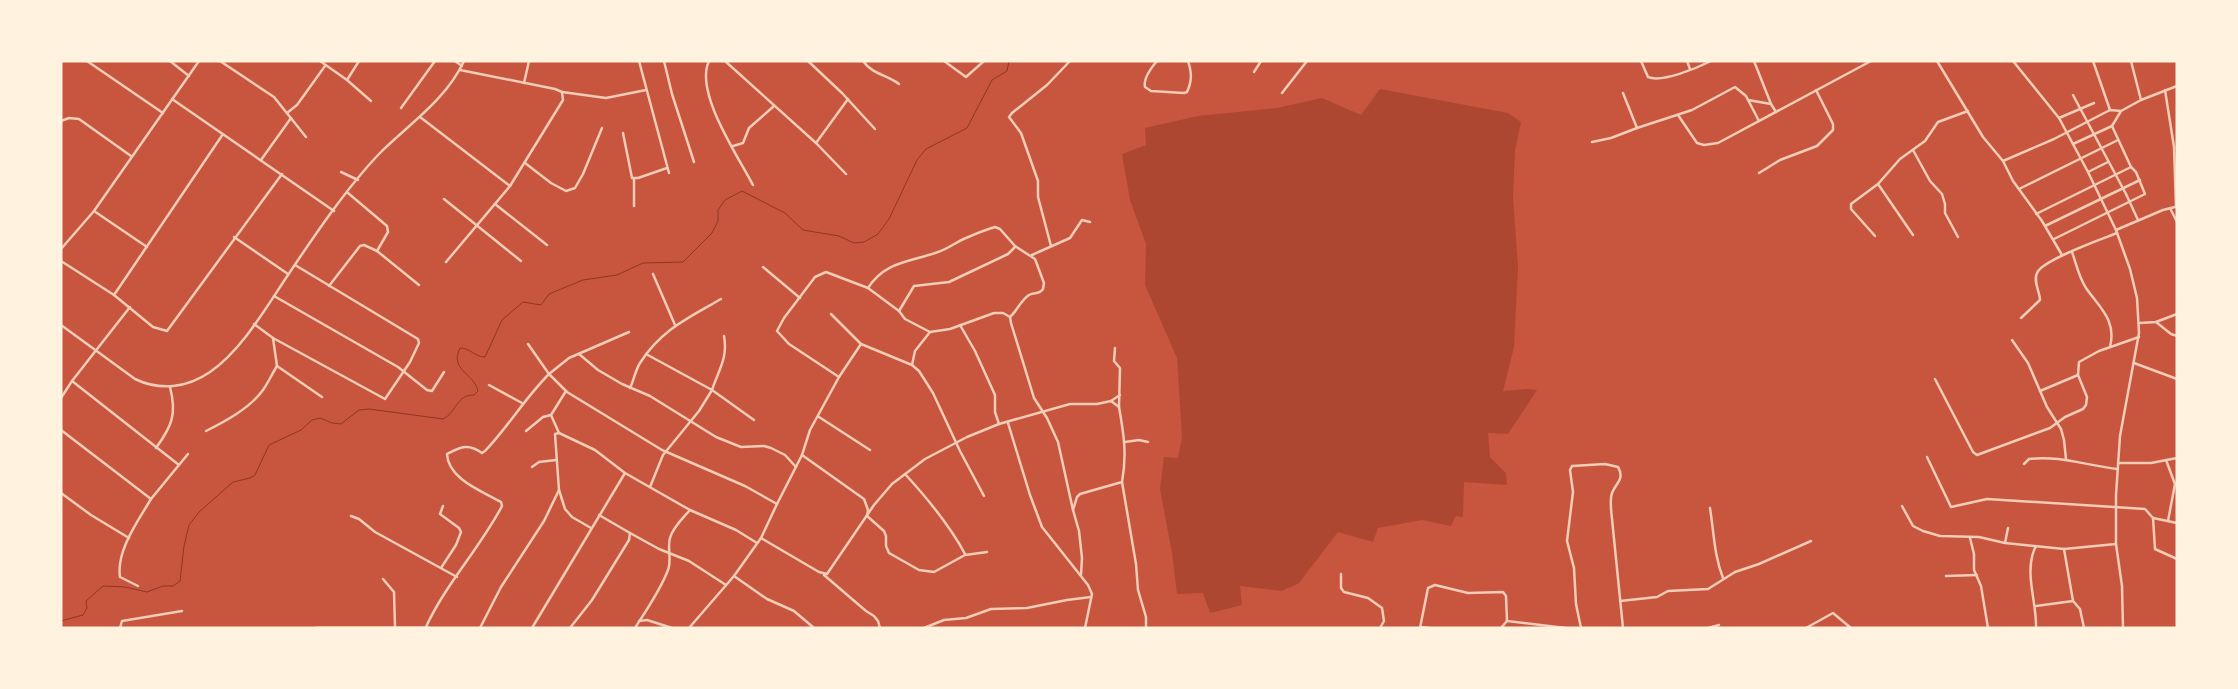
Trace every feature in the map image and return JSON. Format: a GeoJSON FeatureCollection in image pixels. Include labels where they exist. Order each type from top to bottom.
{"type":"FeatureCollection","features":[{"type":"Feature","properties":{"kind":"street"},"geometry":{"type":"LineString","coordinates":[[87,61],[163,113]]}},
{"type":"Feature","properties":{"kind":"street"},"geometry":{"type":"LineString","coordinates":[[170,61],[189,76]]}},
{"type":"Feature","properties":{"kind":"street"},"geometry":{"type":"LineString","coordinates":[[61,249],[94,211],[200,61]]}},
{"type":"Feature","properties":{"kind":"street"},"geometry":{"type":"LineString","coordinates":[[220,61],[274,97],[306,137]]}},
{"type":"Feature","properties":{"kind":"street"},"geometry":{"type":"LineString","coordinates":[[320,61],[347,80],[371,101]]}},
{"type":"Feature","properties":{"kind":"street"},"geometry":{"type":"LineString","coordinates":[[347,80],[359,61]]}},
{"type":"Feature","properties":{"kind":"street"},"geometry":{"type":"LineString","coordinates":[[401,108],[435,61]]}},
{"type":"Feature","properties":{"kind":"street"},"geometry":{"type":"LineString","coordinates":[[455,61],[462,66]]}},
{"type":"Feature","properties":{"kind":"street"},"geometry":{"type":"LineString","coordinates":[[61,326],[134,379],[146,384],[170,387],[190,383],[210,372],[228,357],[254,324],[288,274],[358,180],[380,154],[420,118],[450,85],[464,61]]}},
{"type":"Feature","properties":{"kind":"street"},"geometry":{"type":"LineString","coordinates":[[524,83],[529,61]]}},
{"type":"Feature","properties":{"kind":"street"},"geometry":{"type":"LineString","coordinates":[[640,61],[669,173]]}},
{"type":"Feature","properties":{"kind":"street"},"geometry":{"type":"LineString","coordinates":[[664,61],[672,94],[694,162]]}},
{"type":"Feature","properties":{"kind":"street"},"geometry":{"type":"LineString","coordinates":[[709,61],[705,73],[707,92],[717,118],[752,184]]}},
{"type":"Feature","properties":{"kind":"street"},"geometry":{"type":"LineString","coordinates":[[725,61],[816,143],[846,174]]}},
{"type":"Feature","properties":{"kind":"street"},"geometry":{"type":"LineString","coordinates":[[808,61],[848,99],[875,129]]}},
{"type":"Feature","properties":{"kind":"street"},"geometry":{"type":"LineString","coordinates":[[863,61],[871,70],[892,78],[899,84]]}},
{"type":"Feature","properties":{"kind":"street"},"geometry":{"type":"LineString","coordinates":[[944,61],[966,77],[984,61]]}},
{"type":"Feature","properties":{"kind":"street"},"geometry":{"type":"LineString","coordinates":[[1050,246],[1038,197],[1038,181],[1021,134],[1009,118],[1012,113],[1056,77],[1070,61]]}},
{"type":"Feature","properties":{"kind":"street"},"geometry":{"type":"LineString","coordinates":[[1157,61],[1149,71],[1144,83],[1145,87],[1151,91],[1184,92],[1187,92],[1191,83],[1191,70],[1188,61]]}},
{"type":"Feature","properties":{"kind":"street"},"geometry":{"type":"LineString","coordinates":[[1254,72],[1261,61]]}},
{"type":"Feature","properties":{"kind":"street"},"geometry":{"type":"LineString","coordinates":[[1282,94],[1307,61]]}},
{"type":"Feature","properties":{"kind":"street"},"geometry":{"type":"LineString","coordinates":[[1640,61],[1644,72],[1652,79],[1669,77],[1711,61]]}},
{"type":"Feature","properties":{"kind":"street"},"geometry":{"type":"LineString","coordinates":[[1687,61],[1690,69]]}},
{"type":"Feature","properties":{"kind":"street"},"geometry":{"type":"LineString","coordinates":[[1754,61],[1776,112]]}},
{"type":"Feature","properties":{"kind":"street"},"geometry":{"type":"LineString","coordinates":[[1678,115],[1694,141],[1700,144],[1718,143],[1871,61]]}},
{"type":"Feature","properties":{"kind":"street"},"geometry":{"type":"LineString","coordinates":[[1937,61],[1983,137],[2003,161],[2018,190],[2045,226],[2062,255]]}},
{"type":"Feature","properties":{"kind":"street"},"geometry":{"type":"LineString","coordinates":[[2013,61],[2059,118],[2067,132],[2117,231],[2134,283],[2140,323],[2139,336],[2120,436],[2116,507],[2116,544],[2122,586],[2123,628]]}},
{"type":"Feature","properties":{"kind":"street"},"geometry":{"type":"LineString","coordinates":[[2093,61],[2110,110]]}},
{"type":"Feature","properties":{"kind":"street"},"geometry":{"type":"LineString","coordinates":[[2131,61],[2141,100]]}},
{"type":"Feature","properties":{"kind":"street"},"geometry":{"type":"LineString","coordinates":[[287,113],[297,105],[326,66]]}},
{"type":"Feature","properties":{"kind":"street"},"geometry":{"type":"LineString","coordinates":[[460,70],[562,92],[606,98],[647,90]]}},
{"type":"Feature","properties":{"kind":"street"},"geometry":{"type":"LineString","coordinates":[[2073,144],[2112,126],[2121,111],[2176,85]]}},
{"type":"Feature","properties":{"kind":"street"},"geometry":{"type":"LineString","coordinates":[[1592,142],[1611,138],[1678,115],[1705,104],[1735,87],[1748,100],[1759,120]]}},
{"type":"Feature","properties":{"kind":"street"},"geometry":{"type":"LineString","coordinates":[[1759,173],[1780,160],[1817,146],[1833,130],[1833,124],[1816,90]]}},
{"type":"Feature","properties":{"kind":"street"},"geometry":{"type":"LineString","coordinates":[[2021,318],[2040,300],[2036,282],[2037,272],[2062,255],[2138,220],[2176,207],[2176,162],[2172,124],[2164,90]]}},
{"type":"Feature","properties":{"kind":"street"},"geometry":{"type":"LineString","coordinates":[[446,262],[510,186],[563,100],[562,92]]}},
{"type":"Feature","properties":{"kind":"street"},"geometry":{"type":"LineString","coordinates":[[1623,93],[1637,128]]}},
{"type":"Feature","properties":{"kind":"street"},"geometry":{"type":"LineString","coordinates":[[2073,95],[2130,201],[2138,220]]}},
{"type":"Feature","properties":{"kind":"street"},"geometry":{"type":"LineString","coordinates":[[172,99],[334,211]]}},
{"type":"Feature","properties":{"kind":"street"},"geometry":{"type":"LineString","coordinates":[[816,143],[848,99]]}},
{"type":"Feature","properties":{"kind":"street"},"geometry":{"type":"LineString","coordinates":[[1748,100],[1771,104]]}},
{"type":"Feature","properties":{"kind":"street"},"geometry":{"type":"LineString","coordinates":[[2059,118],[2094,103]]}},
{"type":"Feature","properties":{"kind":"street"},"geometry":{"type":"LineString","coordinates":[[733,146],[742,143],[749,128],[774,106]]}},
{"type":"Feature","properties":{"kind":"street"},"geometry":{"type":"LineString","coordinates":[[1875,236],[1851,206],[1878,184],[1896,162],[1925,141],[1938,122],[1968,110]]}},
{"type":"Feature","properties":{"kind":"street"},"geometry":{"type":"LineString","coordinates":[[2003,161],[2087,123],[2110,110],[2121,111]]}},
{"type":"Feature","properties":{"kind":"street"},"geometry":{"type":"LineString","coordinates":[[61,121],[68,118],[79,119],[132,156]]}},
{"type":"Feature","properties":{"kind":"street"},"geometry":{"type":"LineString","coordinates":[[261,160],[291,118]]}},
{"type":"Feature","properties":{"kind":"street"},"geometry":{"type":"LineString","coordinates":[[420,118],[510,186]]}},
{"type":"Feature","properties":{"kind":"street"},"geometry":{"type":"LineString","coordinates":[[2172,124],[2177,122]]}},
{"type":"Feature","properties":{"kind":"street"},"geometry":{"type":"LineString","coordinates":[[2053,239],[2145,194],[2140,180],[2131,167],[2112,126]]}},
{"type":"Feature","properties":{"kind":"street"},"geometry":{"type":"LineString","coordinates":[[525,163],[551,183],[566,191],[575,188],[583,174],[602,128]]}},
{"type":"Feature","properties":{"kind":"street"},"geometry":{"type":"LineString","coordinates":[[623,133],[632,178],[634,179],[634,206]]}},
{"type":"Feature","properties":{"kind":"street"},"geometry":{"type":"LineString","coordinates":[[114,295],[224,134]]}},
{"type":"Feature","properties":{"kind":"street"},"geometry":{"type":"LineString","coordinates":[[2018,190],[2118,140]]}},
{"type":"Feature","properties":{"kind":"street"},"geometry":{"type":"LineString","coordinates":[[1913,150],[1930,181],[1942,194],[1946,213],[1958,237]]}},
{"type":"Feature","properties":{"kind":"street"},"geometry":{"type":"LineString","coordinates":[[2088,172],[2108,162]]}},
{"type":"Feature","properties":{"kind":"street"},"geometry":{"type":"LineString","coordinates":[[2036,214],[2131,167]]}},
{"type":"Feature","properties":{"kind":"street"},"geometry":{"type":"LineString","coordinates":[[634,179],[667,168]]}},
{"type":"Feature","properties":{"kind":"street"},"geometry":{"type":"LineString","coordinates":[[341,172],[358,180]]}},
{"type":"Feature","properties":{"kind":"street"},"geometry":{"type":"LineString","coordinates":[[61,261],[114,295],[153,327],[167,331],[282,174]]}},
{"type":"Feature","properties":{"kind":"street"},"geometry":{"type":"LineString","coordinates":[[2045,226],[2140,180]]}},
{"type":"Feature","properties":{"kind":"street"},"geometry":{"type":"LineString","coordinates":[[1878,184],[1913,235]]}},
{"type":"Feature","properties":{"kind":"street"},"geometry":{"type":"LineString","coordinates":[[348,193],[387,226],[388,232],[377,251]]}},
{"type":"Feature","properties":{"kind":"street"},"geometry":{"type":"LineString","coordinates":[[444,199],[521,261]]}},
{"type":"Feature","properties":{"kind":"street"},"geometry":{"type":"LineString","coordinates":[[495,204],[547,245]]}},
{"type":"Feature","properties":{"kind":"street"},"geometry":{"type":"LineString","coordinates":[[2170,208],[2177,222]]}},
{"type":"Feature","properties":{"kind":"street"},"geometry":{"type":"LineString","coordinates":[[94,211],[147,247]]}},
{"type":"Feature","properties":{"kind":"street"},"geometry":{"type":"LineString","coordinates":[[1032,255],[1070,238],[1082,220],[1090,222]]}},
{"type":"Feature","properties":{"kind":"street"},"geometry":{"type":"LineString","coordinates":[[868,288],[878,274],[887,268],[920,256],[937,253],[994,227],[1000,229],[1015,246],[1032,255],[1038,263],[1043,289],[1038,294],[1028,296],[1010,317]]}},
{"type":"Feature","properties":{"kind":"street"},"geometry":{"type":"LineString","coordinates":[[234,238],[288,274]]}},
{"type":"Feature","properties":{"kind":"street"},"geometry":{"type":"LineString","coordinates":[[329,286],[360,246],[364,245],[377,251],[419,285]]}},
{"type":"Feature","properties":{"kind":"street"},"geometry":{"type":"LineString","coordinates":[[899,311],[914,286],[949,282],[1008,254],[1015,246]]}},
{"type":"Feature","properties":{"kind":"street"},"geometry":{"type":"LineString","coordinates":[[2072,252],[2086,287],[2105,312],[2112,336],[2110,347]]}},
{"type":"Feature","properties":{"kind":"street"},"geometry":{"type":"LineString","coordinates":[[254,324],[273,338],[385,399],[419,343],[418,339],[295,265]]}},
{"type":"Feature","properties":{"kind":"street"},"geometry":{"type":"LineString","coordinates":[[763,267],[800,298]]}},
{"type":"Feature","properties":{"kind":"street"},"geometry":{"type":"LineString","coordinates":[[839,377],[789,344],[777,330],[815,277],[826,272],[868,288],[899,311],[905,319],[930,332]]}},
{"type":"Feature","properties":{"kind":"street"},"geometry":{"type":"LineString","coordinates":[[653,274],[674,325]]}},
{"type":"Feature","properties":{"kind":"street"},"geometry":{"type":"LineString","coordinates":[[274,296],[398,367],[427,390],[432,391],[444,372]]}},
{"type":"Feature","properties":{"kind":"street"},"geometry":{"type":"LineString","coordinates":[[630,388],[638,365],[674,325],[721,299]]}},
{"type":"Feature","properties":{"kind":"street"},"geometry":{"type":"LineString","coordinates":[[61,398],[72,381],[130,307]]}},
{"type":"Feature","properties":{"kind":"street"},"geometry":{"type":"LineString","coordinates":[[912,365],[915,351],[930,332],[960,326],[994,313],[1003,313],[1010,317],[1032,392],[1050,422],[1060,450],[1079,531],[1082,558],[1081,575]]}},
{"type":"Feature","properties":{"kind":"street"},"geometry":{"type":"LineString","coordinates":[[831,314],[861,344],[912,365],[919,372],[933,393],[984,496]]}},
{"type":"Feature","properties":{"kind":"street"},"geometry":{"type":"LineString","coordinates":[[2140,323],[2156,322],[2177,314]]}},
{"type":"Feature","properties":{"kind":"street"},"geometry":{"type":"LineString","coordinates":[[2156,322],[2171,334],[2177,336]]}},
{"type":"Feature","properties":{"kind":"street"},"geometry":{"type":"LineString","coordinates":[[960,326],[975,351],[995,395],[995,412],[999,424]]}},
{"type":"Feature","properties":{"kind":"street"},"geometry":{"type":"LineString","coordinates":[[316,628],[428,627],[456,577],[487,534],[502,506],[501,502],[456,475],[448,464],[447,454],[463,446],[472,447],[482,453],[485,451],[503,431],[522,403],[549,374],[569,358],[629,332]]}},
{"type":"Feature","properties":{"kind":"street"},"geometry":{"type":"LineString","coordinates":[[650,487],[666,452],[709,397],[725,359],[724,336]]}},
{"type":"Feature","properties":{"kind":"street"},"geometry":{"type":"LineString","coordinates":[[1935,379],[1975,454],[2027,438],[2058,423],[2086,405],[2087,397],[2078,375],[2078,367],[2081,361],[2139,336]]}},
{"type":"Feature","properties":{"kind":"street"},"geometry":{"type":"LineString","coordinates":[[206,431],[242,410],[264,389],[266,381],[277,366],[273,338]]}},
{"type":"Feature","properties":{"kind":"street"},"geometry":{"type":"LineString","coordinates":[[2012,340],[2028,363],[2040,391],[2058,423],[2063,435],[2066,459]]}},
{"type":"Feature","properties":{"kind":"street"},"geometry":{"type":"LineString","coordinates":[[528,344],[549,374],[566,391],[666,452],[751,489],[776,504]]}},
{"type":"Feature","properties":{"kind":"street"},"geometry":{"type":"LineString","coordinates":[[689,628],[734,576],[761,538],[776,504],[802,455],[810,430],[839,377],[861,344]]}},
{"type":"Feature","properties":{"kind":"street"},"geometry":{"type":"LineString","coordinates":[[1115,348],[1114,361],[1120,368],[1119,407],[1126,460],[1122,482],[1136,564],[1138,590],[1146,617],[1146,628]]}},
{"type":"Feature","properties":{"kind":"street"},"geometry":{"type":"LineString","coordinates":[[579,354],[598,370],[645,394],[716,437],[741,447],[764,446],[771,448],[785,455],[796,466]]}},
{"type":"Feature","properties":{"kind":"street"},"geometry":{"type":"LineString","coordinates":[[646,354],[712,390],[754,420]]}},
{"type":"Feature","properties":{"kind":"street"},"geometry":{"type":"LineString","coordinates":[[2134,363],[2177,379]]}},
{"type":"Feature","properties":{"kind":"street"},"geometry":{"type":"LineString","coordinates":[[277,366],[322,397]]}},
{"type":"Feature","properties":{"kind":"street"},"geometry":{"type":"LineString","coordinates":[[2040,391],[2078,375]]}},
{"type":"Feature","properties":{"kind":"street"},"geometry":{"type":"LineString","coordinates":[[72,381],[179,466]]}},
{"type":"Feature","properties":{"kind":"street"},"geometry":{"type":"LineString","coordinates":[[490,385],[522,403]]}},
{"type":"Feature","properties":{"kind":"street"},"geometry":{"type":"LineString","coordinates":[[156,448],[168,432],[173,416],[174,404],[170,387]]}},
{"type":"Feature","properties":{"kind":"street"},"geometry":{"type":"LineString","coordinates":[[526,431],[543,417],[551,415],[566,391]]}},
{"type":"Feature","properties":{"kind":"street"},"geometry":{"type":"LineString","coordinates":[[823,574],[830,572],[867,516],[892,484],[925,459],[968,437],[999,424],[1070,404],[1097,404],[1112,401],[1120,395]]}},
{"type":"Feature","properties":{"kind":"street"},"geometry":{"type":"LineString","coordinates":[[1112,401],[1119,407]]}},
{"type":"Feature","properties":{"kind":"street"},"geometry":{"type":"LineString","coordinates":[[551,415],[558,432],[595,450],[625,473],[690,510],[736,530],[757,542]]}},
{"type":"Feature","properties":{"kind":"street"},"geometry":{"type":"LineString","coordinates":[[818,416],[870,450]]}},
{"type":"Feature","properties":{"kind":"street"},"geometry":{"type":"LineString","coordinates":[[1008,422],[1030,495],[1042,527],[1088,585],[1091,597],[1085,628]]}},
{"type":"Feature","properties":{"kind":"street"},"geometry":{"type":"LineString","coordinates":[[61,430],[152,499]]}},
{"type":"Feature","properties":{"kind":"street"},"geometry":{"type":"LineString","coordinates":[[558,432],[554,434],[556,460],[559,490],[565,509],[572,516],[591,528]]}},
{"type":"Feature","properties":{"kind":"street"},"geometry":{"type":"LineString","coordinates":[[1125,442],[1139,440],[1148,442]]}},
{"type":"Feature","properties":{"kind":"street"},"geometry":{"type":"LineString","coordinates":[[138,586],[120,577],[118,568],[130,538],[152,499],[188,454]]}},
{"type":"Feature","properties":{"kind":"street"},"geometry":{"type":"LineString","coordinates":[[802,455],[861,495],[868,504],[867,516]]}},
{"type":"Feature","properties":{"kind":"street"},"geometry":{"type":"LineString","coordinates":[[1927,457],[1951,507],[1987,499],[2145,509],[2153,518],[2177,523]]}},
{"type":"Feature","properties":{"kind":"street"},"geometry":{"type":"LineString","coordinates":[[2024,464],[2029,459],[2041,457],[2066,459],[2118,469]]}},
{"type":"Feature","properties":{"kind":"street"},"geometry":{"type":"LineString","coordinates":[[2118,463],[2151,463],[2177,458]]}},
{"type":"Feature","properties":{"kind":"street"},"geometry":{"type":"LineString","coordinates":[[532,467],[539,462],[556,460]]}},
{"type":"Feature","properties":{"kind":"street"},"geometry":{"type":"LineString","coordinates":[[2166,460],[2176,484],[2168,521]]}},
{"type":"Feature","properties":{"kind":"street"},"geometry":{"type":"LineString","coordinates":[[1581,628],[1576,604],[1574,568],[1567,539],[1573,492],[1570,470],[1572,466],[1605,464],[1615,465],[1620,469],[1620,482],[1613,490],[1611,509],[1623,628]]}},
{"type":"Feature","properties":{"kind":"street"},"geometry":{"type":"LineString","coordinates":[[532,628],[625,473]]}},
{"type":"Feature","properties":{"kind":"street"},"geometry":{"type":"LineString","coordinates":[[905,474],[932,504],[957,538],[965,555]]}},
{"type":"Feature","properties":{"kind":"street"},"geometry":{"type":"LineString","coordinates":[[1073,510],[1077,497],[1080,494],[1122,482]]}},
{"type":"Feature","properties":{"kind":"street"},"geometry":{"type":"LineString","coordinates":[[480,628],[501,587],[544,521],[559,490]]}},
{"type":"Feature","properties":{"kind":"street"},"geometry":{"type":"LineString","coordinates":[[61,493],[91,515],[130,538]]}},
{"type":"Feature","properties":{"kind":"street"},"geometry":{"type":"LineString","coordinates":[[440,568],[456,545],[461,532],[459,528],[440,514],[442,506]]}},
{"type":"Feature","properties":{"kind":"street"},"geometry":{"type":"LineString","coordinates":[[1902,506],[1910,522],[1917,529],[1940,536],[1979,537],[2005,543],[2064,549],[2116,544]]}},
{"type":"Feature","properties":{"kind":"street"},"geometry":{"type":"LineString","coordinates":[[1710,508],[1716,556],[1723,578]]}},
{"type":"Feature","properties":{"kind":"street"},"geometry":{"type":"LineString","coordinates":[[635,628],[659,590],[667,572],[670,564],[669,539],[674,528],[690,510]]}},
{"type":"Feature","properties":{"kind":"street"},"geometry":{"type":"LineString","coordinates":[[599,515],[669,553],[689,561],[726,585]]}},
{"type":"Feature","properties":{"kind":"street"},"geometry":{"type":"LineString","coordinates":[[351,516],[359,518],[375,532],[456,577]]}},
{"type":"Feature","properties":{"kind":"street"},"geometry":{"type":"LineString","coordinates":[[867,516],[884,531],[889,553],[919,570],[934,572],[965,555],[987,552]]}},
{"type":"Feature","properties":{"kind":"street"},"geometry":{"type":"LineString","coordinates":[[2153,518],[2154,549],[2177,559]]}},
{"type":"Feature","properties":{"kind":"street"},"geometry":{"type":"LineString","coordinates":[[2005,543],[2008,528]]}},
{"type":"Feature","properties":{"kind":"street"},"geometry":{"type":"LineString","coordinates":[[570,628],[580,618],[614,567],[624,550],[630,533]]}},
{"type":"Feature","properties":{"kind":"street"},"geometry":{"type":"LineString","coordinates":[[761,538],[823,574],[874,616],[880,628]]}},
{"type":"Feature","properties":{"kind":"street"},"geometry":{"type":"LineString","coordinates":[[1970,538],[1974,554],[1974,570],[1981,586],[1988,628]]}},
{"type":"Feature","properties":{"kind":"street"},"geometry":{"type":"LineString","coordinates":[[1620,601],[1657,597],[1668,591],[1708,589],[1723,578],[1812,541]]}},
{"type":"Feature","properties":{"kind":"street"},"geometry":{"type":"LineString","coordinates":[[2036,546],[2030,562],[2036,606],[2036,628]]}},
{"type":"Feature","properties":{"kind":"street"},"geometry":{"type":"LineString","coordinates":[[2064,549],[2074,602],[2080,609],[2084,628]]}},
{"type":"Feature","properties":{"kind":"street"},"geometry":{"type":"LineString","coordinates":[[1341,574],[1341,588],[1344,592],[1368,598],[1382,608],[1384,621],[1380,628]]}},
{"type":"Feature","properties":{"kind":"street"},"geometry":{"type":"LineString","coordinates":[[1946,576],[1977,575]]}},
{"type":"Feature","properties":{"kind":"street"},"geometry":{"type":"LineString","coordinates":[[734,576],[767,599],[794,611],[814,628]]}},
{"type":"Feature","properties":{"kind":"street"},"geometry":{"type":"LineString","coordinates":[[382,579],[394,592],[395,627]]}},
{"type":"Feature","properties":{"kind":"street"},"geometry":{"type":"LineString","coordinates":[[1430,628],[1420,627],[1428,588],[1431,585],[1468,593],[1503,592],[1506,596],[1507,620],[1501,628]]}},
{"type":"Feature","properties":{"kind":"street"},"geometry":{"type":"LineString","coordinates":[[924,628],[944,620],[966,618],[991,609],[1028,608],[1091,597]]}},
{"type":"Feature","properties":{"kind":"street"},"geometry":{"type":"LineString","coordinates":[[2036,606],[2074,602]]}},
{"type":"Feature","properties":{"kind":"street"},"geometry":{"type":"LineString","coordinates":[[120,628],[122,621],[182,611]]}},
{"type":"Feature","properties":{"kind":"street"},"geometry":{"type":"LineString","coordinates":[[1806,628],[1829,613],[1836,615],[1851,628]]}},
{"type":"Feature","properties":{"kind":"street"},"geometry":{"type":"LineString","coordinates":[[639,621],[647,620],[672,628]]}},
{"type":"Feature","properties":{"kind":"street"},"geometry":{"type":"LineString","coordinates":[[1507,620],[1566,628]]}},
{"type":"Feature","properties":{"kind":"street"},"geometry":{"type":"LineString","coordinates":[[1708,628],[1719,625]]}},
{"type":"Feature","properties":{"kind":"shaded area"},"geometry":{"type":"Polygon","coordinates":[[[1380,89],[1508,113],[1521,122],[1515,151],[1513,197],[1518,267],[1514,347],[1503,391],[1537,390],[1508,434],[1488,433],[1490,457],[1506,473],[1507,485],[1464,482],[1463,517],[1456,516],[1451,526],[1422,520],[1378,528],[1373,542],[1338,532],[1299,583],[1282,591],[1240,586],[1242,605],[1210,613],[1203,593],[1177,594],[1172,553],[1160,489],[1164,457],[1178,458],[1182,437],[1177,358],[1145,285],[1146,244],[1130,200],[1122,154],[1146,145],[1145,128],[1198,116],[1277,108],[1322,98],[1361,115],[1380,89]]]}},
{"type":"Feature","properties":{"kind":"waterway"},"geometry":{"type":"LineString","coordinates":[[61,621],[83,615],[87,608],[86,601],[103,586],[125,587],[147,592],[163,586],[173,586],[180,581],[184,546],[189,525],[199,512],[233,482],[255,475],[269,445],[301,430],[312,420],[320,418],[332,423],[341,424],[359,410],[369,409],[443,419],[448,416],[460,401],[474,395],[478,391],[476,385],[460,367],[457,355],[460,348],[485,357],[502,320],[523,302],[541,305],[549,294],[583,280],[617,275],[643,263],[683,262],[712,233],[718,221],[718,210],[725,200],[742,191],[785,213],[803,230],[839,236],[854,243],[864,242],[878,234],[889,219],[917,160],[926,149],[967,128],[992,80],[1007,71],[1009,61]]}}]}
